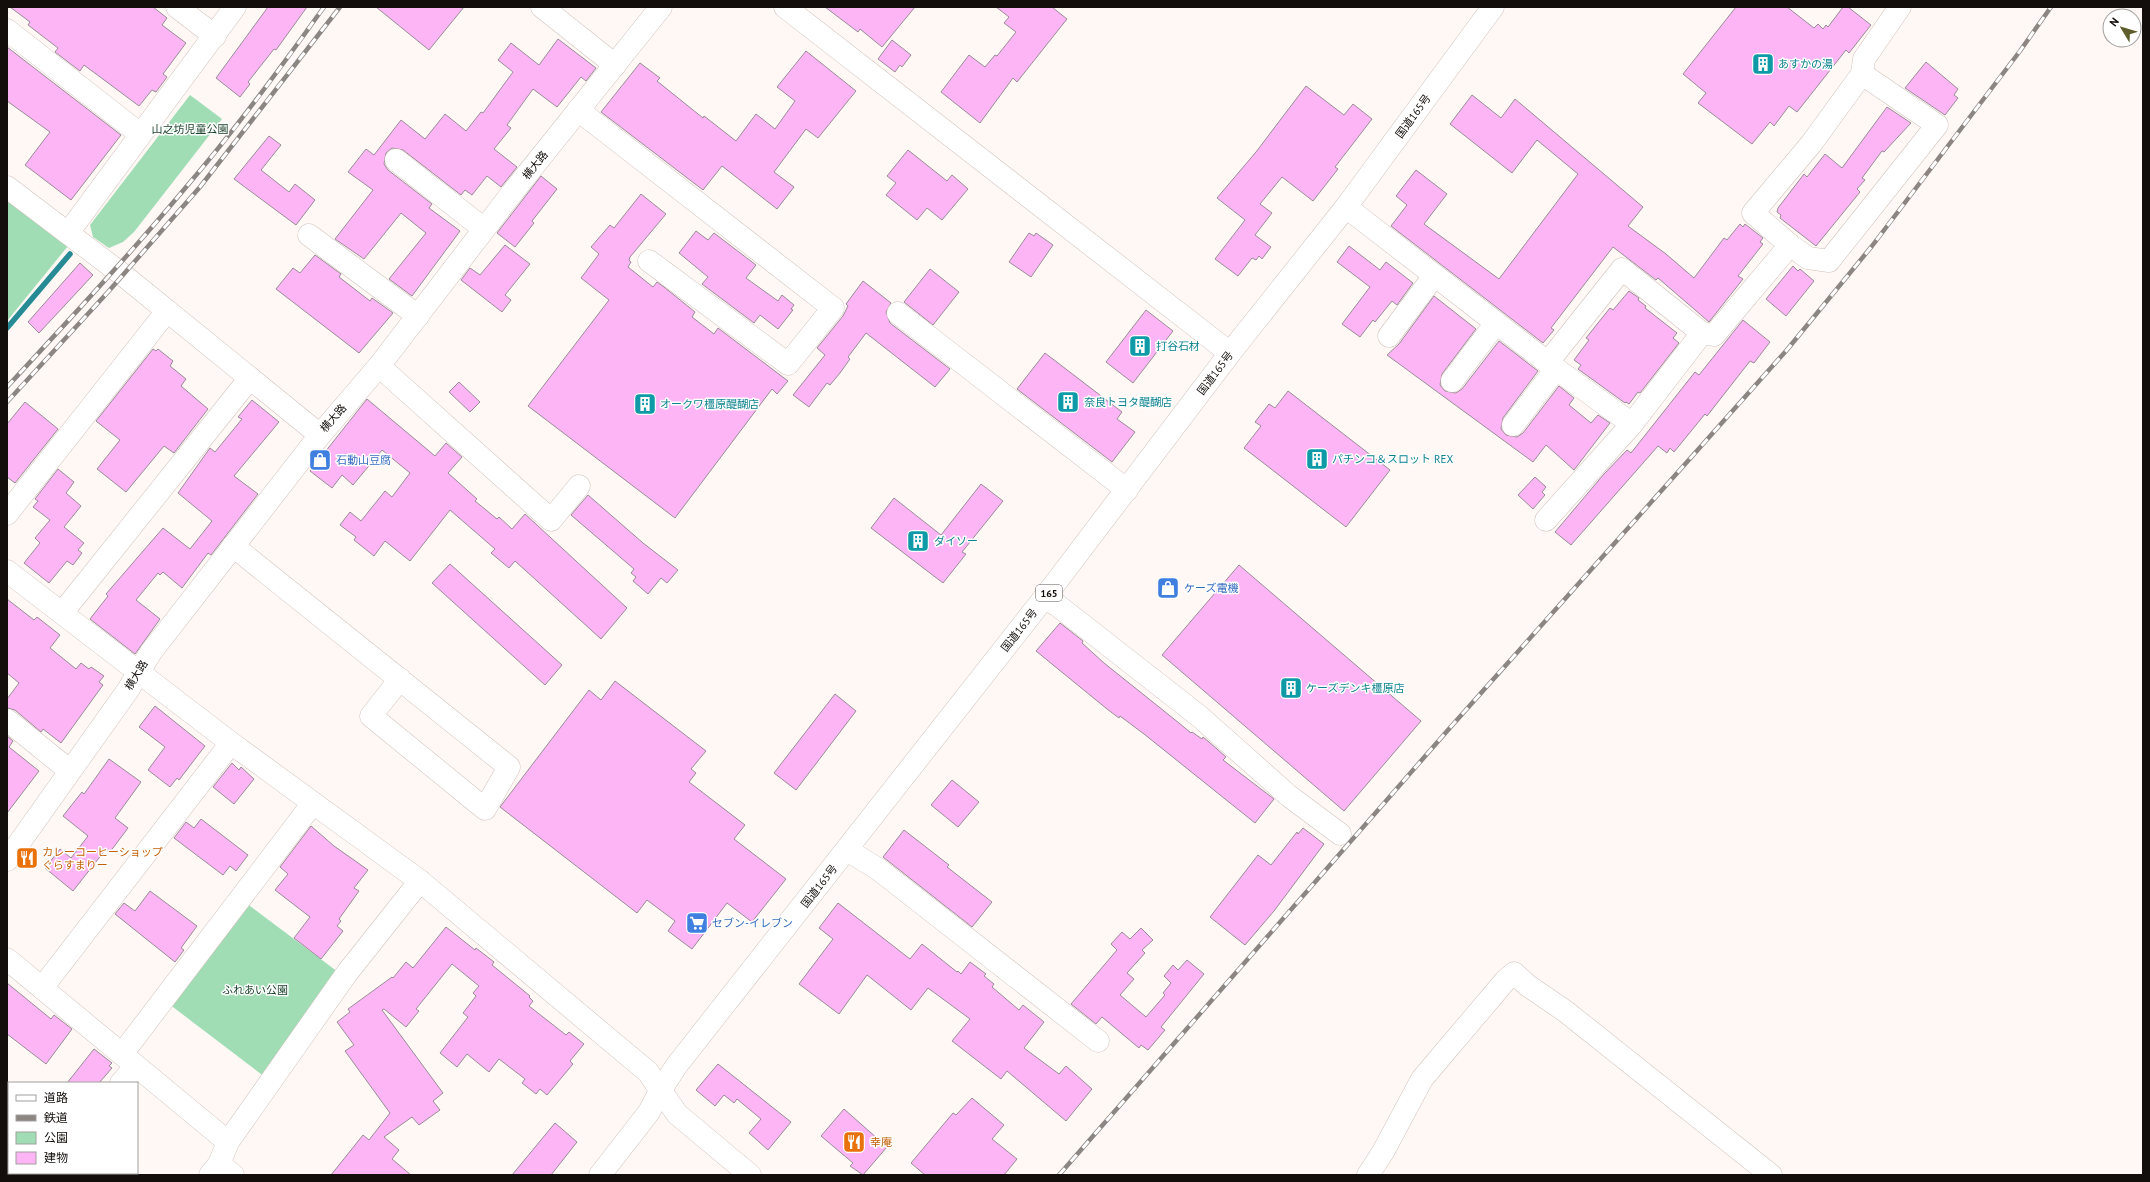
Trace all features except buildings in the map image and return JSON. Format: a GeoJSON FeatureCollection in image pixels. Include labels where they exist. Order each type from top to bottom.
{"type":"FeatureCollection","features":[{"type":"Feature","properties":{"kind":"main road"},"geometry":{"type":"LineString","coordinates":[[178,7],[215,36]]}},
{"type":"Feature","properties":{"kind":"main road"},"geometry":{"type":"LineString","coordinates":[[68,233],[235,7]]}},
{"type":"Feature","properties":{"kind":"main road"},"geometry":{"type":"LineString","coordinates":[[542,7],[615,65]]}},
{"type":"Feature","properties":{"kind":"main road","name":"横大路"},"geometry":{"type":"LineString","coordinates":[[7,860],[128,690],[151,652],[320,434],[379,366],[484,229],[661,7]]}},
{"type":"Feature","properties":{"kind":"main road"},"geometry":{"type":"LineString","coordinates":[[785,7],[1230,352]]}},
{"type":"Feature","properties":{"kind":"main road","name":"国道165号"},"geometry":{"type":"LineString","coordinates":[[600,1175],[649,1112],[660,1091],[677,1066],[1044,598],[1230,352],[1346,207],[1494,7]]}},
{"type":"Feature","properties":{"kind":"main road"},"geometry":{"type":"LineString","coordinates":[[1862,74],[1937,125],[1829,261],[1808,258],[1790,245],[1753,213],[1812,144],[1862,74],[1864,60],[1900,7]]}},
{"type":"Feature","properties":{"kind":"main road"},"geometry":{"type":"LineString","coordinates":[[7,30],[140,134]]}},
{"type":"Feature","properties":{"kind":"main road"},"geometry":{"type":"LineString","coordinates":[[578,110],[833,308],[788,364],[649,261]]}},
{"type":"Feature","properties":{"kind":"main road"},"geometry":{"type":"LineString","coordinates":[[396,160],[484,229]]}},
{"type":"Feature","properties":{"kind":"main road"},"geometry":{"type":"LineString","coordinates":[[7,187],[167,311],[320,434]]}},
{"type":"Feature","properties":{"kind":"main road"},"geometry":{"type":"LineString","coordinates":[[1346,207],[1434,276],[1632,424]]}},
{"type":"Feature","properties":{"kind":"main road"},"geometry":{"type":"LineString","coordinates":[[309,235],[418,316]]}},
{"type":"Feature","properties":{"kind":"main road"},"geometry":{"type":"LineString","coordinates":[[1513,425],[1552,365],[1622,269],[1702,333],[1714,335],[1790,245]]}},
{"type":"Feature","properties":{"kind":"main road"},"geometry":{"type":"LineString","coordinates":[[1389,336],[1434,276]]}},
{"type":"Feature","properties":{"kind":"main road"},"geometry":{"type":"LineString","coordinates":[[7,514],[167,311]]}},
{"type":"Feature","properties":{"kind":"main road"},"geometry":{"type":"LineString","coordinates":[[898,313],[1126,490]]}},
{"type":"Feature","properties":{"kind":"main road"},"geometry":{"type":"LineString","coordinates":[[1452,381],[1496,323]]}},
{"type":"Feature","properties":{"kind":"main road"},"geometry":{"type":"LineString","coordinates":[[1546,520],[1632,424],[1702,333]]}},
{"type":"Feature","properties":{"kind":"main road"},"geometry":{"type":"LineString","coordinates":[[379,366],[551,520],[579,486]]}},
{"type":"Feature","properties":{"kind":"main road"},"geometry":{"type":"LineString","coordinates":[[62,613],[250,378]]}},
{"type":"Feature","properties":{"kind":"main road"},"geometry":{"type":"LineString","coordinates":[[233,546],[400,679],[509,766],[485,809],[371,716],[400,679]]}},
{"type":"Feature","properties":{"kind":"main road"},"geometry":{"type":"LineString","coordinates":[[7,571],[231,743],[420,881],[648,1072],[677,1114],[750,1175]]}},
{"type":"Feature","properties":{"kind":"main road"},"geometry":{"type":"LineString","coordinates":[[1044,598],[1057,605],[1199,716],[1289,796],[1340,834]]}},
{"type":"Feature","properties":{"kind":"main road"},"geometry":{"type":"LineString","coordinates":[[7,720],[70,770]]}},
{"type":"Feature","properties":{"kind":"main road"},"geometry":{"type":"LineString","coordinates":[[42,988],[231,743]]}},
{"type":"Feature","properties":{"kind":"main road"},"geometry":{"type":"LineString","coordinates":[[121,1082],[129,1060],[313,803]]}},
{"type":"Feature","properties":{"kind":"main road"},"geometry":{"type":"LineString","coordinates":[[847,850],[878,869],[1098,1041]]}},
{"type":"Feature","properties":{"kind":"main road"},"geometry":{"type":"LineString","coordinates":[[221,1171],[228,1142],[347,973],[420,881]]}},
{"type":"Feature","properties":{"kind":"main road"},"geometry":{"type":"LineString","coordinates":[[7,959],[228,1142]]}},
{"type":"Feature","properties":{"kind":"main road"},"geometry":{"type":"LineString","coordinates":[[1368,1175],[1422,1079],[1505,981],[1514,973],[1764,1173]]}},
{"type":"Feature","properties":{"kind":"green space","name":"山之坊児童公園"},"geometry":{"type":"Polygon","coordinates":[[[190,95],[222,119],[134,232],[123,242],[109,248],[93,237],[90,225],[190,95]]]}},
{"type":"Feature","properties":{"kind":"green space"},"geometry":{"type":"Polygon","coordinates":[[[7,200],[68,246],[7,321],[7,200]]]}},
{"type":"Feature","properties":{"kind":"green space","name":"ふれあい公園"},"geometry":{"type":"Polygon","coordinates":[[[246,903],[342,975],[265,1077],[169,1004],[246,903]]]}},
{"type":"Feature","properties":{"kind":"waterway"},"geometry":{"type":"LineString","coordinates":[[7,328],[70,254]]}},
{"type":"Feature","properties":{"kind":"railway"},"geometry":{"type":"LineString","coordinates":[[7,387],[124,259],[227,138],[324,7]]}},
{"type":"Feature","properties":{"kind":"railway"},"geometry":{"type":"LineString","coordinates":[[7,402],[108,292],[200,187],[340,7]]}},
{"type":"Feature","properties":{"kind":"railway"},"geometry":{"type":"LineString","coordinates":[[1059,1175],[1448,730],[1786,351],[1872,246],[2020,51],[2051,7]]}},
{"type":"Feature","properties":{"kind":"place","name":"あすかの湯"},"geometry":{"type":"Point","coordinates":[1763,64]}},
{"type":"Feature","properties":{"kind":"place","name":"打谷石材"},"geometry":{"type":"Point","coordinates":[1140,346]}},
{"type":"Feature","properties":{"kind":"place","name":"奈良トヨタ醍醐店"},"geometry":{"type":"Point","coordinates":[1068,402]}},
{"type":"Feature","properties":{"kind":"place","name":"オークワ橿原醍醐店"},"geometry":{"type":"Point","coordinates":[645,404]}},
{"type":"Feature","properties":{"kind":"place","name":"パチンコ＆スロット REX"},"geometry":{"type":"Point","coordinates":[1317,459]}},
{"type":"Feature","properties":{"kind":"place","name":"石動山豆腐"},"geometry":{"type":"Point","coordinates":[320,460]}},
{"type":"Feature","properties":{"kind":"place","name":"ダイソー"},"geometry":{"type":"Point","coordinates":[918,541]}},
{"type":"Feature","properties":{"kind":"place","name":"ケーズ電機"},"geometry":{"type":"Point","coordinates":[1168,588]}},
{"type":"Feature","properties":{"kind":"place","name":"ケーズデンキ橿原店"},"geometry":{"type":"Point","coordinates":[1291,688]}},
{"type":"Feature","properties":{"kind":"place","name":"カレーコーヒーショップ ぐらすまりー"},"geometry":{"type":"Point","coordinates":[27,858]}},
{"type":"Feature","properties":{"kind":"place","name":"セブン-イレブン"},"geometry":{"type":"Point","coordinates":[697,923]}},
{"type":"Feature","properties":{"kind":"place","name":"幸庵"},"geometry":{"type":"Point","coordinates":[854,1142]}}]}
